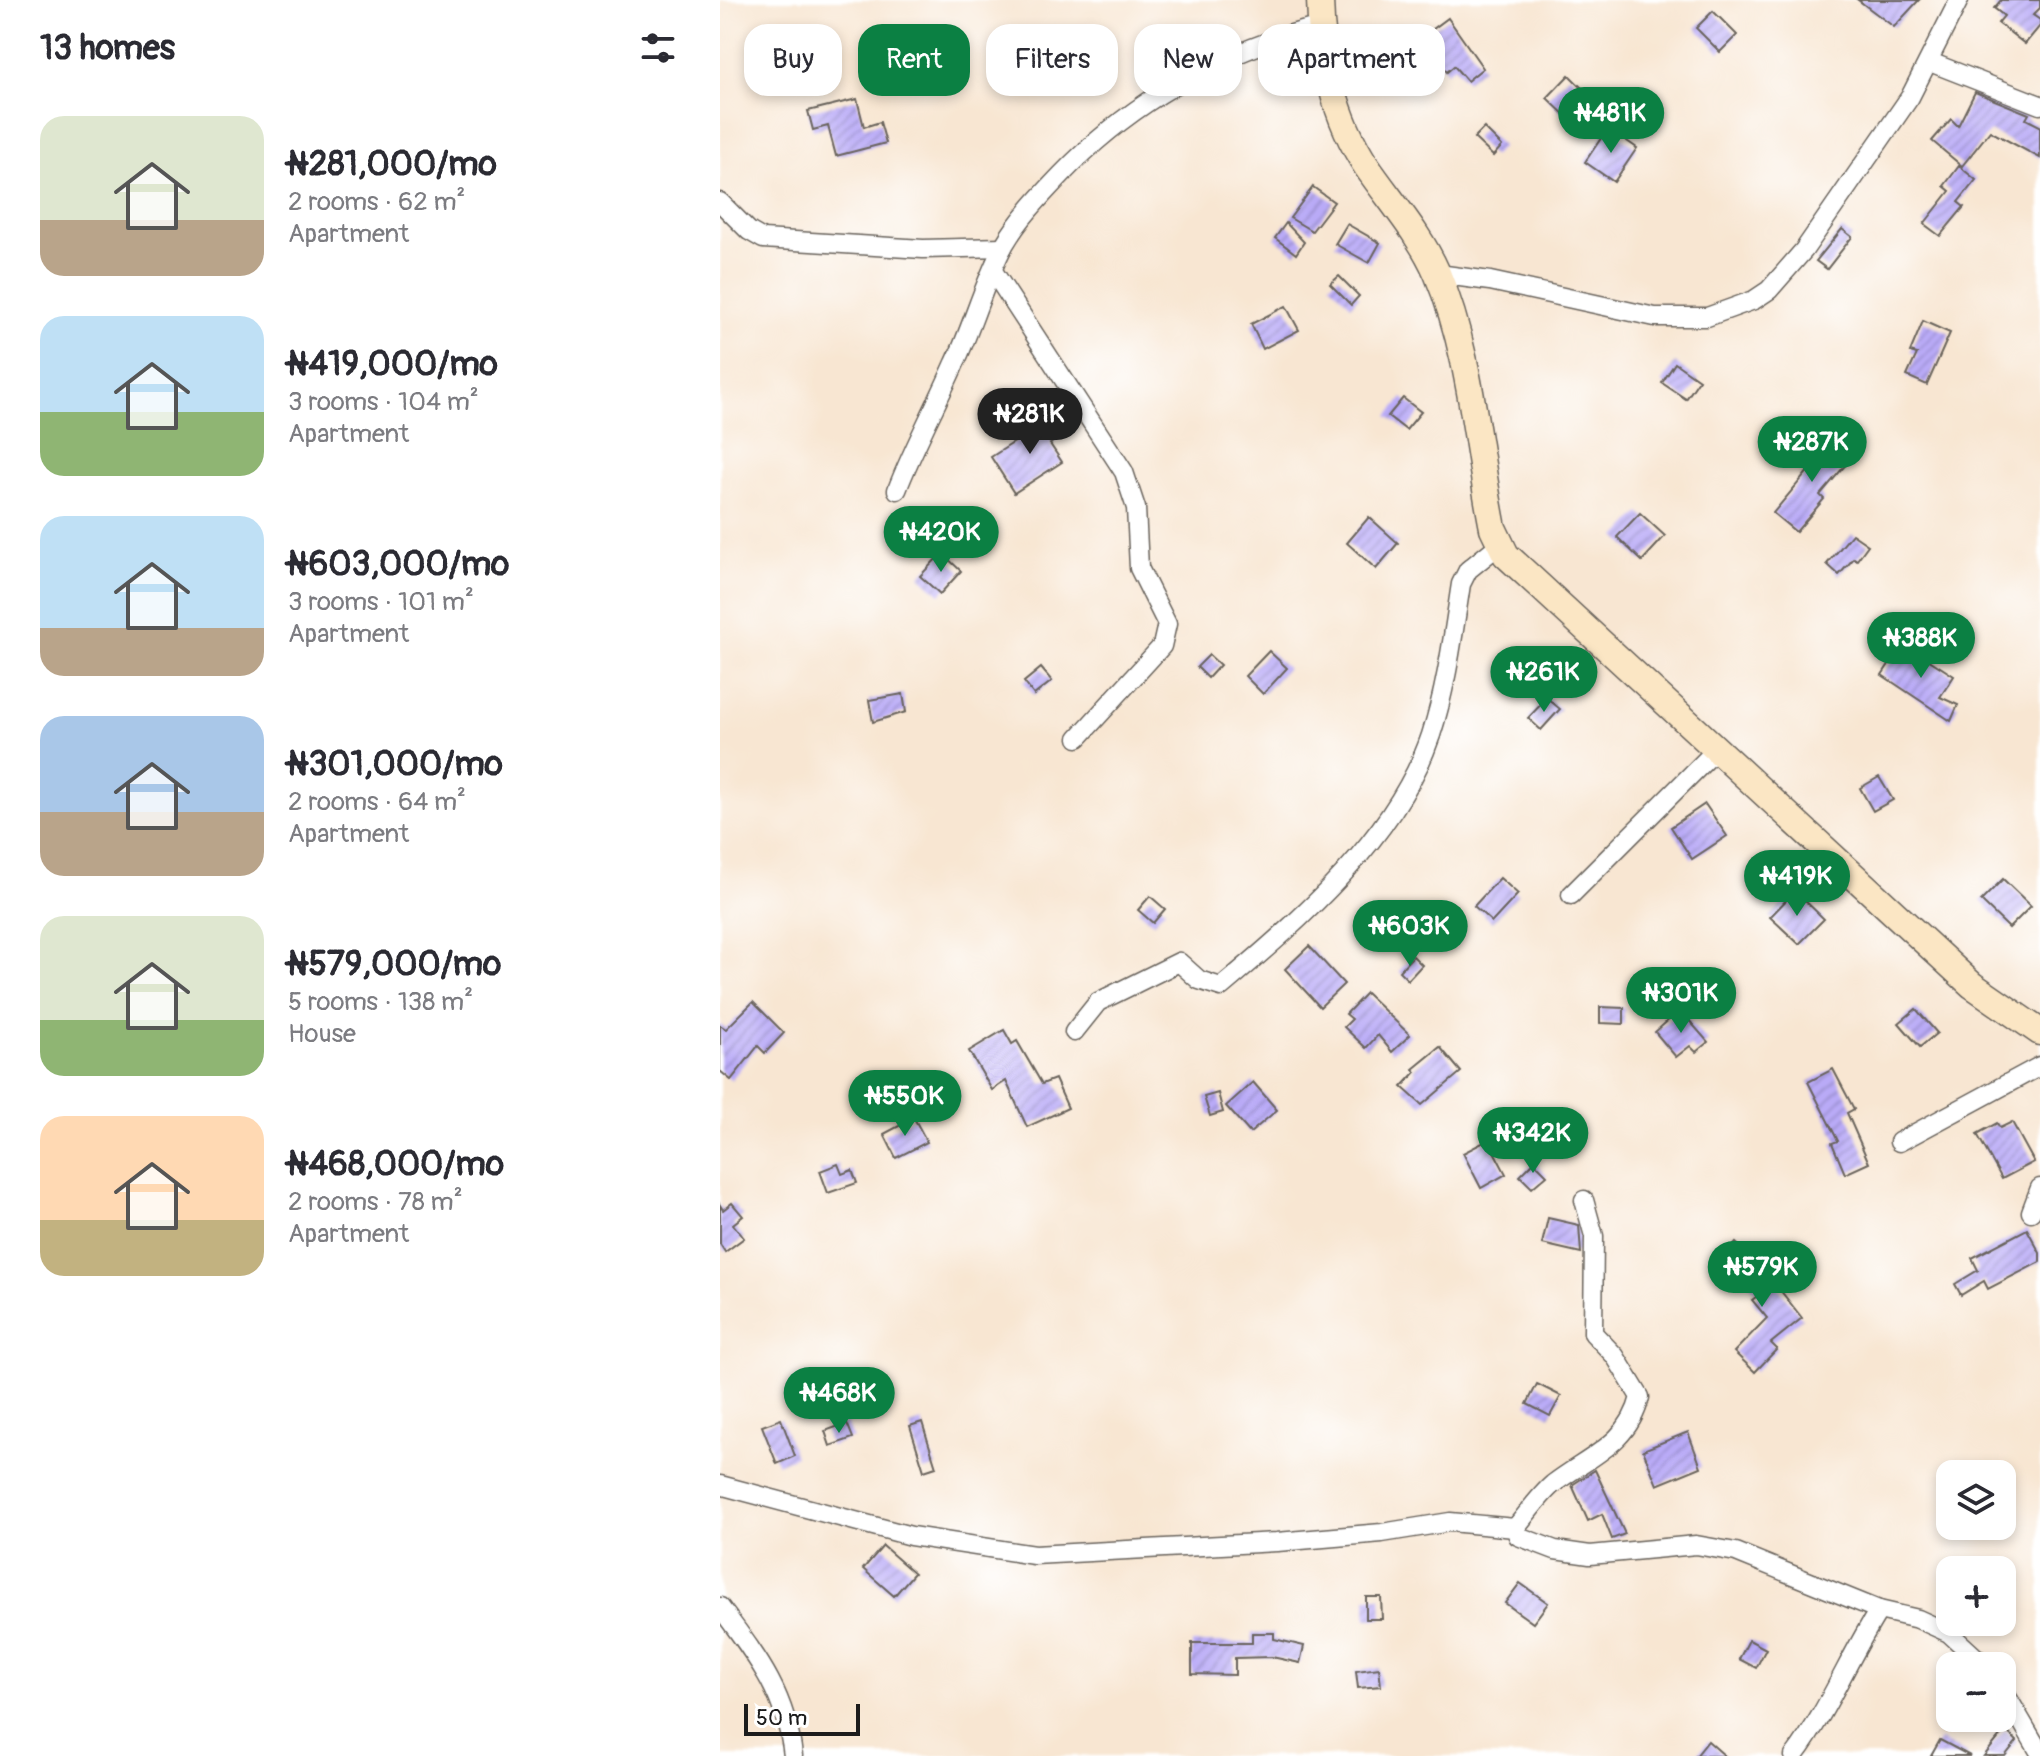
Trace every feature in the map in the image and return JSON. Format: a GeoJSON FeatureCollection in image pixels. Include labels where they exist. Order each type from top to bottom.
{"type":"FeatureCollection","features":[{"type":"Feature","properties":{"kind":"street"},"geometry":{"type":"LineString","coordinates":[[1438,274],[1490,281],[1655,317],[1707,317],[1734,309],[1769,290],[1784,275],[1910,97],[1959,0]]}},
{"type":"Feature","properties":{"kind":"street"},"geometry":{"type":"LineString","coordinates":[[897,490],[1003,247],[1036,201],[1130,112],[1227,57],[1320,13],[1343,123],[1365,164],[1410,225],[1438,274],[1467,374],[1483,478],[1500,544],[1523,573],[1972,985],[2040,1032]]}},
{"type":"Feature","properties":{"kind":"street"},"geometry":{"type":"LineString","coordinates":[[1930,62],[2040,105]]}},
{"type":"Feature","properties":{"kind":"street"},"geometry":{"type":"LineString","coordinates":[[720,202],[749,231],[763,239],[923,249],[1003,247]]}},
{"type":"Feature","properties":{"kind":"street"},"geometry":{"type":"LineString","coordinates":[[993,271],[1124,472],[1136,508],[1139,568],[1167,624],[1162,646],[1078,738]]}},
{"type":"Feature","properties":{"kind":"street"},"geometry":{"type":"LineString","coordinates":[[1074,1032],[1098,1002],[1179,962],[1199,980],[1221,987],[1306,914],[1331,888],[1412,777],[1430,737],[1443,689],[1461,584],[1468,570],[1500,544]]}},
{"type":"Feature","properties":{"kind":"street"},"geometry":{"type":"LineString","coordinates":[[1571,895],[1717,749]]}},
{"type":"Feature","properties":{"kind":"street"},"geometry":{"type":"LineString","coordinates":[[1899,1142],[2040,1066]]}},
{"type":"Feature","properties":{"kind":"street"},"geometry":{"type":"LineString","coordinates":[[2031,1212],[2040,1188]]}},
{"type":"Feature","properties":{"kind":"street"},"geometry":{"type":"LineString","coordinates":[[1515,1528],[1550,1486],[1615,1443],[1635,1417],[1640,1397],[1615,1356],[1593,1333],[1594,1236],[1584,1200]]}},
{"type":"Feature","properties":{"kind":"street"},"geometry":{"type":"LineString","coordinates":[[720,1485],[911,1536],[1034,1555],[1277,1542],[1450,1522],[1515,1528]]}},
{"type":"Feature","properties":{"kind":"street"},"geometry":{"type":"LineString","coordinates":[[1515,1528],[1518,1536],[1555,1550],[1590,1555],[1696,1545],[1736,1552],[1879,1610],[1918,1619],[1949,1633],[1970,1652]]}},
{"type":"Feature","properties":{"kind":"street"},"geometry":{"type":"LineString","coordinates":[[720,1607],[774,1682],[790,1723],[793,1756]]}},
{"type":"Feature","properties":{"kind":"street"},"geometry":{"type":"LineString","coordinates":[[1794,1756],[1818,1721],[1852,1653],[1879,1610]]}},
{"type":"Feature","properties":{"kind":"street"},"geometry":{"type":"LineString","coordinates":[[2016,1712],[2040,1753]]}},
{"type":"Feature","properties":{"kind":"building"},"geometry":{"type":"Polygon","coordinates":[[[1858,0],[1919,0],[1894,27],[1858,0]]]}},
{"type":"Feature","properties":{"kind":"building"},"geometry":{"type":"Polygon","coordinates":[[[2001,0],[2040,0],[2040,8],[2033,15],[2040,20],[2040,26],[2025,44],[1998,23],[2004,16],[1994,8],[2001,0]]]}},
{"type":"Feature","properties":{"kind":"building"},"geometry":{"type":"Polygon","coordinates":[[[1713,11],[1737,35],[1720,52],[1696,28],[1713,11]]]}},
{"type":"Feature","properties":{"kind":"building"},"geometry":{"type":"Polygon","coordinates":[[[1448,18],[1483,68],[1467,81],[1454,66],[1447,72],[1445,69],[1445,24],[1440,24],[1448,18]]]}},
{"type":"Feature","properties":{"kind":"building"},"geometry":{"type":"Polygon","coordinates":[[[1569,75],[1582,88],[1577,93],[1585,101],[1568,118],[1547,98],[1569,75]]]}},
{"type":"Feature","properties":{"kind":"building"},"geometry":{"type":"Polygon","coordinates":[[[1975,92],[2029,114],[2026,119],[2040,126],[2040,158],[1990,131],[1962,166],[1932,141],[1951,119],[1958,126],[1975,92]]]}},
{"type":"Feature","properties":{"kind":"building"},"geometry":{"type":"Polygon","coordinates":[[[857,99],[864,127],[880,122],[886,143],[836,156],[828,126],[813,130],[808,111],[857,99]]]}},
{"type":"Feature","properties":{"kind":"building"},"geometry":{"type":"Polygon","coordinates":[[[1484,128],[1502,146],[1493,156],[1474,138],[1484,128]]]}},
{"type":"Feature","properties":{"kind":"building"},"geometry":{"type":"Polygon","coordinates":[[[1608,128],[1637,148],[1614,182],[1585,162],[1608,128]]]}},
{"type":"Feature","properties":{"kind":"building"},"geometry":{"type":"Polygon","coordinates":[[[1959,166],[1976,180],[1958,202],[1964,207],[1940,236],[1924,224],[1950,191],[1944,186],[1959,166]]]}},
{"type":"Feature","properties":{"kind":"building"},"geometry":{"type":"Polygon","coordinates":[[[1313,187],[1334,202],[1312,231],[1290,218],[1313,187]]]}},
{"type":"Feature","properties":{"kind":"building"},"geometry":{"type":"Polygon","coordinates":[[[1286,223],[1304,242],[1296,254],[1275,238],[1286,223]]]}},
{"type":"Feature","properties":{"kind":"building"},"geometry":{"type":"Polygon","coordinates":[[[1347,224],[1380,243],[1369,263],[1335,244],[1347,224]]]}},
{"type":"Feature","properties":{"kind":"building"},"geometry":{"type":"Polygon","coordinates":[[[1842,229],[1852,237],[1827,269],[1816,261],[1842,229]]]}},
{"type":"Feature","properties":{"kind":"building"},"geometry":{"type":"Polygon","coordinates":[[[1339,276],[1359,296],[1351,305],[1330,284],[1339,276]]]}},
{"type":"Feature","properties":{"kind":"building"},"geometry":{"type":"Polygon","coordinates":[[[1286,306],[1299,330],[1263,349],[1251,324],[1286,306]]]}},
{"type":"Feature","properties":{"kind":"building"},"geometry":{"type":"Polygon","coordinates":[[[1923,321],[1950,333],[1927,385],[1907,376],[1917,354],[1910,352],[1923,321]]]}},
{"type":"Feature","properties":{"kind":"building"},"geometry":{"type":"Polygon","coordinates":[[[1675,363],[1699,380],[1686,399],[1662,383],[1675,363]]]}},
{"type":"Feature","properties":{"kind":"building"},"geometry":{"type":"Polygon","coordinates":[[[1403,398],[1421,412],[1406,430],[1388,416],[1403,398]]]}},
{"type":"Feature","properties":{"kind":"building"},"geometry":{"type":"Polygon","coordinates":[[[1054,417],[1065,434],[1050,444],[1062,462],[1014,493],[991,457],[1054,417]]]}},
{"type":"Feature","properties":{"kind":"building"},"geometry":{"type":"Polygon","coordinates":[[[1825,434],[1843,449],[1839,453],[1849,461],[1820,495],[1824,499],[1796,532],[1773,513],[1815,463],[1806,456],[1825,434]]]}},
{"type":"Feature","properties":{"kind":"building"},"geometry":{"type":"Polygon","coordinates":[[[1640,513],[1665,536],[1642,561],[1617,537],[1640,513]]]}},
{"type":"Feature","properties":{"kind":"building"},"geometry":{"type":"Polygon","coordinates":[[[1369,517],[1398,543],[1376,569],[1347,543],[1369,517]]]}},
{"type":"Feature","properties":{"kind":"building"},"geometry":{"type":"Polygon","coordinates":[[[1852,534],[1868,545],[1857,560],[1854,558],[1839,575],[1827,564],[1852,534]]]}},
{"type":"Feature","properties":{"kind":"building"},"geometry":{"type":"Polygon","coordinates":[[[942,553],[961,571],[940,594],[920,576],[942,553]]]}},
{"type":"Feature","properties":{"kind":"building"},"geometry":{"type":"Polygon","coordinates":[[[1903,643],[1954,676],[1940,697],[1958,705],[1951,721],[1882,675],[1903,643]]]}},
{"type":"Feature","properties":{"kind":"building"},"geometry":{"type":"Polygon","coordinates":[[[1269,651],[1287,668],[1263,694],[1245,676],[1269,651]]]}},
{"type":"Feature","properties":{"kind":"building"},"geometry":{"type":"Polygon","coordinates":[[[1209,655],[1220,665],[1208,678],[1197,667],[1209,655]]]}},
{"type":"Feature","properties":{"kind":"building"},"geometry":{"type":"Polygon","coordinates":[[[1041,668],[1052,681],[1034,695],[1024,682],[1041,668]]]}},
{"type":"Feature","properties":{"kind":"building"},"geometry":{"type":"Polygon","coordinates":[[[903,694],[906,712],[873,722],[869,700],[903,694]]]}},
{"type":"Feature","properties":{"kind":"building"},"geometry":{"type":"Polygon","coordinates":[[[1547,698],[1560,709],[1541,730],[1528,718],[1547,698]]]}},
{"type":"Feature","properties":{"kind":"building"},"geometry":{"type":"Polygon","coordinates":[[[1879,777],[1893,800],[1873,811],[1860,788],[1879,777]]]}},
{"type":"Feature","properties":{"kind":"building"},"geometry":{"type":"Polygon","coordinates":[[[1705,804],[1727,836],[1692,859],[1671,827],[1705,804]]]}},
{"type":"Feature","properties":{"kind":"building"},"geometry":{"type":"Polygon","coordinates":[[[1500,878],[1518,894],[1492,922],[1474,906],[1500,878]]]}},
{"type":"Feature","properties":{"kind":"building"},"geometry":{"type":"Polygon","coordinates":[[[2003,879],[2031,906],[2009,928],[1981,901],[2003,879]]]}},
{"type":"Feature","properties":{"kind":"building"},"geometry":{"type":"Polygon","coordinates":[[[1795,891],[1824,919],[1799,944],[1770,917],[1795,891]]]}},
{"type":"Feature","properties":{"kind":"building"},"geometry":{"type":"Polygon","coordinates":[[[1150,896],[1165,909],[1153,923],[1138,910],[1150,896]]]}},
{"type":"Feature","properties":{"kind":"building"},"geometry":{"type":"Polygon","coordinates":[[[1309,946],[1344,984],[1320,1007],[1285,969],[1309,946]]]}},
{"type":"Feature","properties":{"kind":"building"},"geometry":{"type":"Polygon","coordinates":[[[1413,956],[1422,965],[1408,980],[1399,971],[1413,956]]]}},
{"type":"Feature","properties":{"kind":"building"},"geometry":{"type":"Polygon","coordinates":[[[1366,993],[1410,1035],[1392,1052],[1378,1035],[1366,1048],[1344,1027],[1352,1019],[1346,1014],[1366,993]]]}},
{"type":"Feature","properties":{"kind":"building"},"geometry":{"type":"Polygon","coordinates":[[[753,1002],[784,1033],[765,1053],[758,1046],[731,1080],[720,1071],[720,1025],[726,1029],[753,1002]]]}},
{"type":"Feature","properties":{"kind":"building"},"geometry":{"type":"Polygon","coordinates":[[[1600,1007],[1624,1008],[1624,1024],[1600,1023],[1600,1007]]]}},
{"type":"Feature","properties":{"kind":"building"},"geometry":{"type":"Polygon","coordinates":[[[1916,1009],[1937,1033],[1920,1047],[1899,1023],[1916,1009]]]}},
{"type":"Feature","properties":{"kind":"building"},"geometry":{"type":"Polygon","coordinates":[[[1680,1010],[1708,1042],[1696,1052],[1690,1046],[1676,1057],[1655,1032],[1680,1010]]]}},
{"type":"Feature","properties":{"kind":"building"},"geometry":{"type":"Polygon","coordinates":[[[1004,1030],[1012,1044],[1017,1041],[1042,1084],[1055,1079],[1068,1108],[1027,1127],[1006,1081],[992,1090],[969,1051],[1004,1030]]]}},
{"type":"Feature","properties":{"kind":"building"},"geometry":{"type":"Polygon","coordinates":[[[1440,1047],[1461,1072],[1422,1105],[1402,1087],[1416,1072],[1413,1069],[1440,1047]]]}},
{"type":"Feature","properties":{"kind":"building"},"geometry":{"type":"Polygon","coordinates":[[[1833,1069],[1854,1109],[1847,1113],[1869,1163],[1845,1174],[1832,1143],[1838,1141],[1808,1082],[1833,1069]]]}},
{"type":"Feature","properties":{"kind":"building"},"geometry":{"type":"Polygon","coordinates":[[[1253,1082],[1277,1110],[1250,1133],[1226,1106],[1253,1082]]]}},
{"type":"Feature","properties":{"kind":"building"},"geometry":{"type":"Polygon","coordinates":[[[1218,1093],[1223,1112],[1210,1116],[1204,1097],[1218,1093]]]}},
{"type":"Feature","properties":{"kind":"building"},"geometry":{"type":"Polygon","coordinates":[[[914,1118],[927,1142],[896,1158],[884,1134],[914,1118]]]}},
{"type":"Feature","properties":{"kind":"building"},"geometry":{"type":"Polygon","coordinates":[[[2012,1122],[2034,1162],[2002,1179],[1977,1134],[1997,1123],[2000,1128],[2012,1122]]]}},
{"type":"Feature","properties":{"kind":"building"},"geometry":{"type":"Polygon","coordinates":[[[1488,1140],[1506,1174],[1481,1188],[1463,1153],[1488,1140]]]}},
{"type":"Feature","properties":{"kind":"building"},"geometry":{"type":"Polygon","coordinates":[[[1534,1162],[1547,1175],[1532,1188],[1520,1176],[1534,1162]]]}},
{"type":"Feature","properties":{"kind":"building"},"geometry":{"type":"Polygon","coordinates":[[[838,1164],[842,1174],[852,1170],[857,1183],[828,1193],[820,1171],[838,1164]]]}},
{"type":"Feature","properties":{"kind":"building"},"geometry":{"type":"Polygon","coordinates":[[[732,1203],[743,1216],[733,1224],[744,1238],[725,1252],[720,1244],[720,1205],[723,1210],[732,1203]]]}},
{"type":"Feature","properties":{"kind":"building"},"geometry":{"type":"Polygon","coordinates":[[[1548,1218],[1579,1225],[1581,1253],[1542,1244],[1548,1218]]]}},
{"type":"Feature","properties":{"kind":"building"},"geometry":{"type":"Polygon","coordinates":[[[2027,1229],[2040,1253],[2040,1262],[1988,1289],[1984,1281],[1961,1295],[1955,1284],[1978,1270],[1972,1258],[2027,1229]]]}},
{"type":"Feature","properties":{"kind":"building"},"geometry":{"type":"Polygon","coordinates":[[[1736,1243],[1762,1267],[1802,1318],[1771,1343],[1777,1349],[1755,1372],[1734,1352],[1767,1318],[1752,1300],[1760,1294],[1722,1258],[1736,1243]]]}},
{"type":"Feature","properties":{"kind":"building"},"geometry":{"type":"Polygon","coordinates":[[[1537,1384],[1561,1396],[1550,1416],[1527,1404],[1537,1384]]]}},
{"type":"Feature","properties":{"kind":"building"},"geometry":{"type":"Polygon","coordinates":[[[781,1419],[795,1456],[777,1464],[762,1426],[781,1419]]]}},
{"type":"Feature","properties":{"kind":"building"},"geometry":{"type":"Polygon","coordinates":[[[922,1422],[936,1467],[924,1471],[910,1426],[922,1422]]]}},
{"type":"Feature","properties":{"kind":"building"},"geometry":{"type":"Polygon","coordinates":[[[847,1423],[853,1438],[830,1446],[825,1431],[847,1423]]]}},
{"type":"Feature","properties":{"kind":"building"},"geometry":{"type":"Polygon","coordinates":[[[1688,1432],[1701,1467],[1657,1485],[1643,1450],[1688,1432]]]}},
{"type":"Feature","properties":{"kind":"building"},"geometry":{"type":"Polygon","coordinates":[[[1595,1470],[1625,1534],[1612,1539],[1602,1514],[1588,1521],[1572,1485],[1595,1470]]]}},
{"type":"Feature","properties":{"kind":"building"},"geometry":{"type":"Polygon","coordinates":[[[883,1546],[914,1573],[894,1596],[863,1569],[883,1546]]]}},
{"type":"Feature","properties":{"kind":"building"},"geometry":{"type":"Polygon","coordinates":[[[1520,1583],[1548,1603],[1533,1623],[1505,1603],[1520,1583]]]}},
{"type":"Feature","properties":{"kind":"building"},"geometry":{"type":"Polygon","coordinates":[[[1366,1597],[1381,1597],[1382,1619],[1366,1619],[1366,1597]]]}},
{"type":"Feature","properties":{"kind":"building"},"geometry":{"type":"Polygon","coordinates":[[[1252,1633],[1274,1633],[1274,1639],[1304,1646],[1300,1663],[1272,1657],[1235,1658],[1235,1675],[1192,1674],[1192,1643],[1252,1643],[1252,1633]]]}},
{"type":"Feature","properties":{"kind":"building"},"geometry":{"type":"Polygon","coordinates":[[[1749,1640],[1766,1649],[1756,1668],[1739,1659],[1749,1640]]]}},
{"type":"Feature","properties":{"kind":"building"},"geometry":{"type":"Polygon","coordinates":[[[1379,1668],[1381,1686],[1358,1688],[1356,1671],[1379,1668]]]}},
{"type":"Feature","properties":{"kind":"building"},"geometry":{"type":"Polygon","coordinates":[[[2003,1732],[2017,1741],[2005,1756],[1984,1756],[2003,1732]]]}},
{"type":"Feature","properties":{"kind":"building"},"geometry":{"type":"Polygon","coordinates":[[[1940,1740],[1970,1756],[1931,1756],[1940,1740]]]}},
{"type":"Feature","properties":{"kind":"building"},"geometry":{"type":"Polygon","coordinates":[[[1708,1741],[1725,1756],[1696,1756],[1708,1741]]]}}]}
